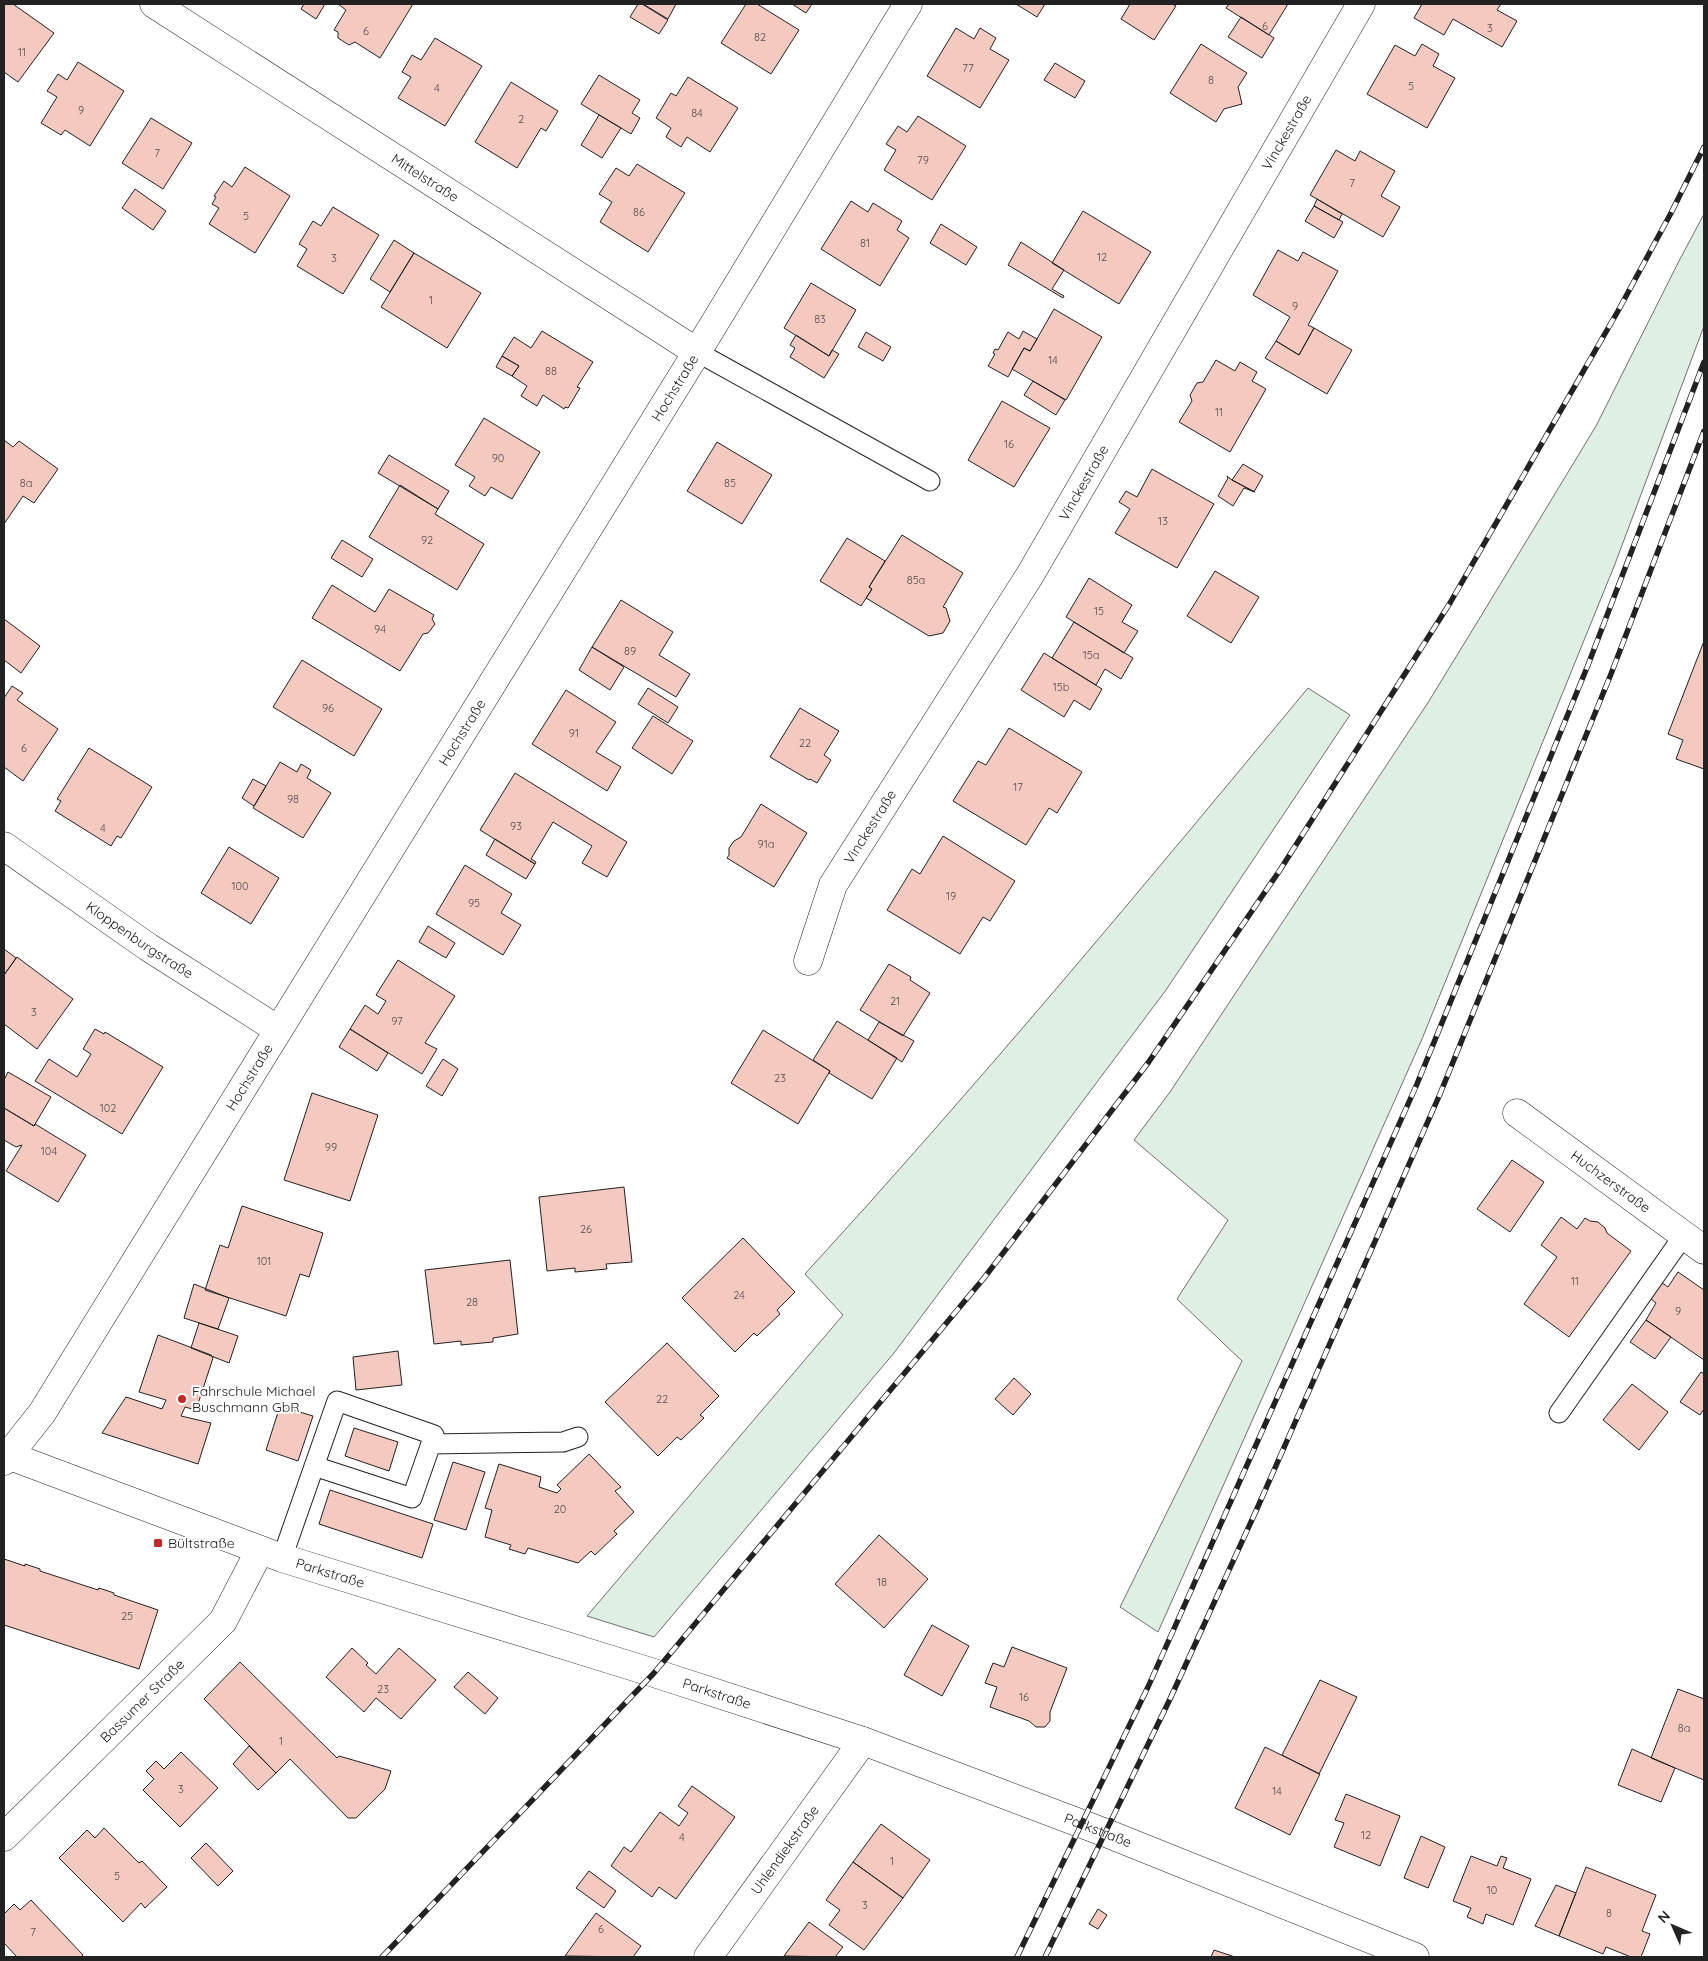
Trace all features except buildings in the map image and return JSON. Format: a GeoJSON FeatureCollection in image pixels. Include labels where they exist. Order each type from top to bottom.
{"type":"FeatureCollection","features":[{"type":"Feature","properties":{"kind":"street","name":"Mittelstraße"},"geometry":{"type":"LineString","coordinates":[[154,4],[698,352]]}},
{"type":"Feature","properties":{"kind":"street","name":"Hochstraße"},"geometry":{"type":"LineString","coordinates":[[7,1458],[42,1413],[698,352],[908,4]]}},
{"type":"Feature","properties":{"kind":"street","name":"Vinckestraße"},"geometry":{"type":"LineString","coordinates":[[808,961],[833,885],[1030,575],[1361,4]]}},
{"type":"Feature","properties":{"kind":"street","name":"Kloppenburgstraße"},"geometry":{"type":"LineString","coordinates":[[4,846],[148,947],[278,1029]]}},
{"type":"Feature","properties":{"kind":"street","name":"Huchzerstraße"},"geometry":{"type":"LineString","coordinates":[[1517,1113],[1694,1243]]}},
{"type":"Feature","properties":{"kind":"street","name":"Parkstraße"},"geometry":{"type":"LineString","coordinates":[[7,1458],[271,1554],[663,1676],[864,1741],[1106,1832],[1415,1957]]}},
{"type":"Feature","properties":{"kind":"street","name":"Bassumer Straße"},"geometry":{"type":"LineString","coordinates":[[4,1837],[224,1621],[271,1554]]}},
{"type":"Feature","properties":{"kind":"street","name":"Uhlendiekstraße"},"geometry":{"type":"LineString","coordinates":[[708,1957],[864,1741]]}},
{"type":"Feature","properties":{"kind":"lane"},"geometry":{"type":"LineString","coordinates":[[698,352],[930,481]]}},
{"type":"Feature","properties":{"kind":"lane"},"geometry":{"type":"LineString","coordinates":[[1559,1413],[1694,1243]]}},
{"type":"Feature","properties":{"kind":"lane"},"geometry":{"type":"LineString","coordinates":[[271,1554],[314,1466],[337,1401],[434,1434],[412,1498],[314,1466]]}},
{"type":"Feature","properties":{"kind":"lane"},"geometry":{"type":"LineString","coordinates":[[431,1444],[563,1442],[578,1437]]}},
{"type":"Feature","properties":{"kind":"green space"},"geometry":{"type":"Polygon","coordinates":[[[1704,214],[1704,326],[1615,564],[1422,1039],[1158,1632],[1120,1607],[1242,1361],[1177,1299],[1228,1220],[1134,1140],[1170,1092],[1429,701],[1596,426],[1704,214]]]}},
{"type":"Feature","properties":{"kind":"green space"},"geometry":{"type":"Polygon","coordinates":[[[1308,688],[1350,715],[1166,990],[894,1353],[654,1637],[587,1616],[843,1315],[805,1274],[997,1057],[1123,910],[1308,688]]]}},
{"type":"Feature","properties":{"kind":"railway"},"geometry":{"type":"LineString","coordinates":[[382,1957],[654,1673],[984,1278],[1148,1063],[1280,870],[1450,603],[1618,311],[1704,147]]}},
{"type":"Feature","properties":{"kind":"railway"},"geometry":{"type":"LineString","coordinates":[[1017,1957],[1148,1687],[1417,1084],[1588,665],[1704,362]]}},
{"type":"Feature","properties":{"kind":"railway"},"geometry":{"type":"LineString","coordinates":[[1045,1957],[1170,1699],[1256,1511],[1440,1094],[1611,674],[1704,431]]}},
{"type":"Feature","properties":{"kind":"place","name":"Fahrschule Michael Buschmann GbR"},"geometry":{"type":"Point","coordinates":[182,1399]}},
{"type":"Feature","properties":{"kind":"place","name":"Bültstraße"},"geometry":{"type":"Point","coordinates":[158,1543]}}]}
